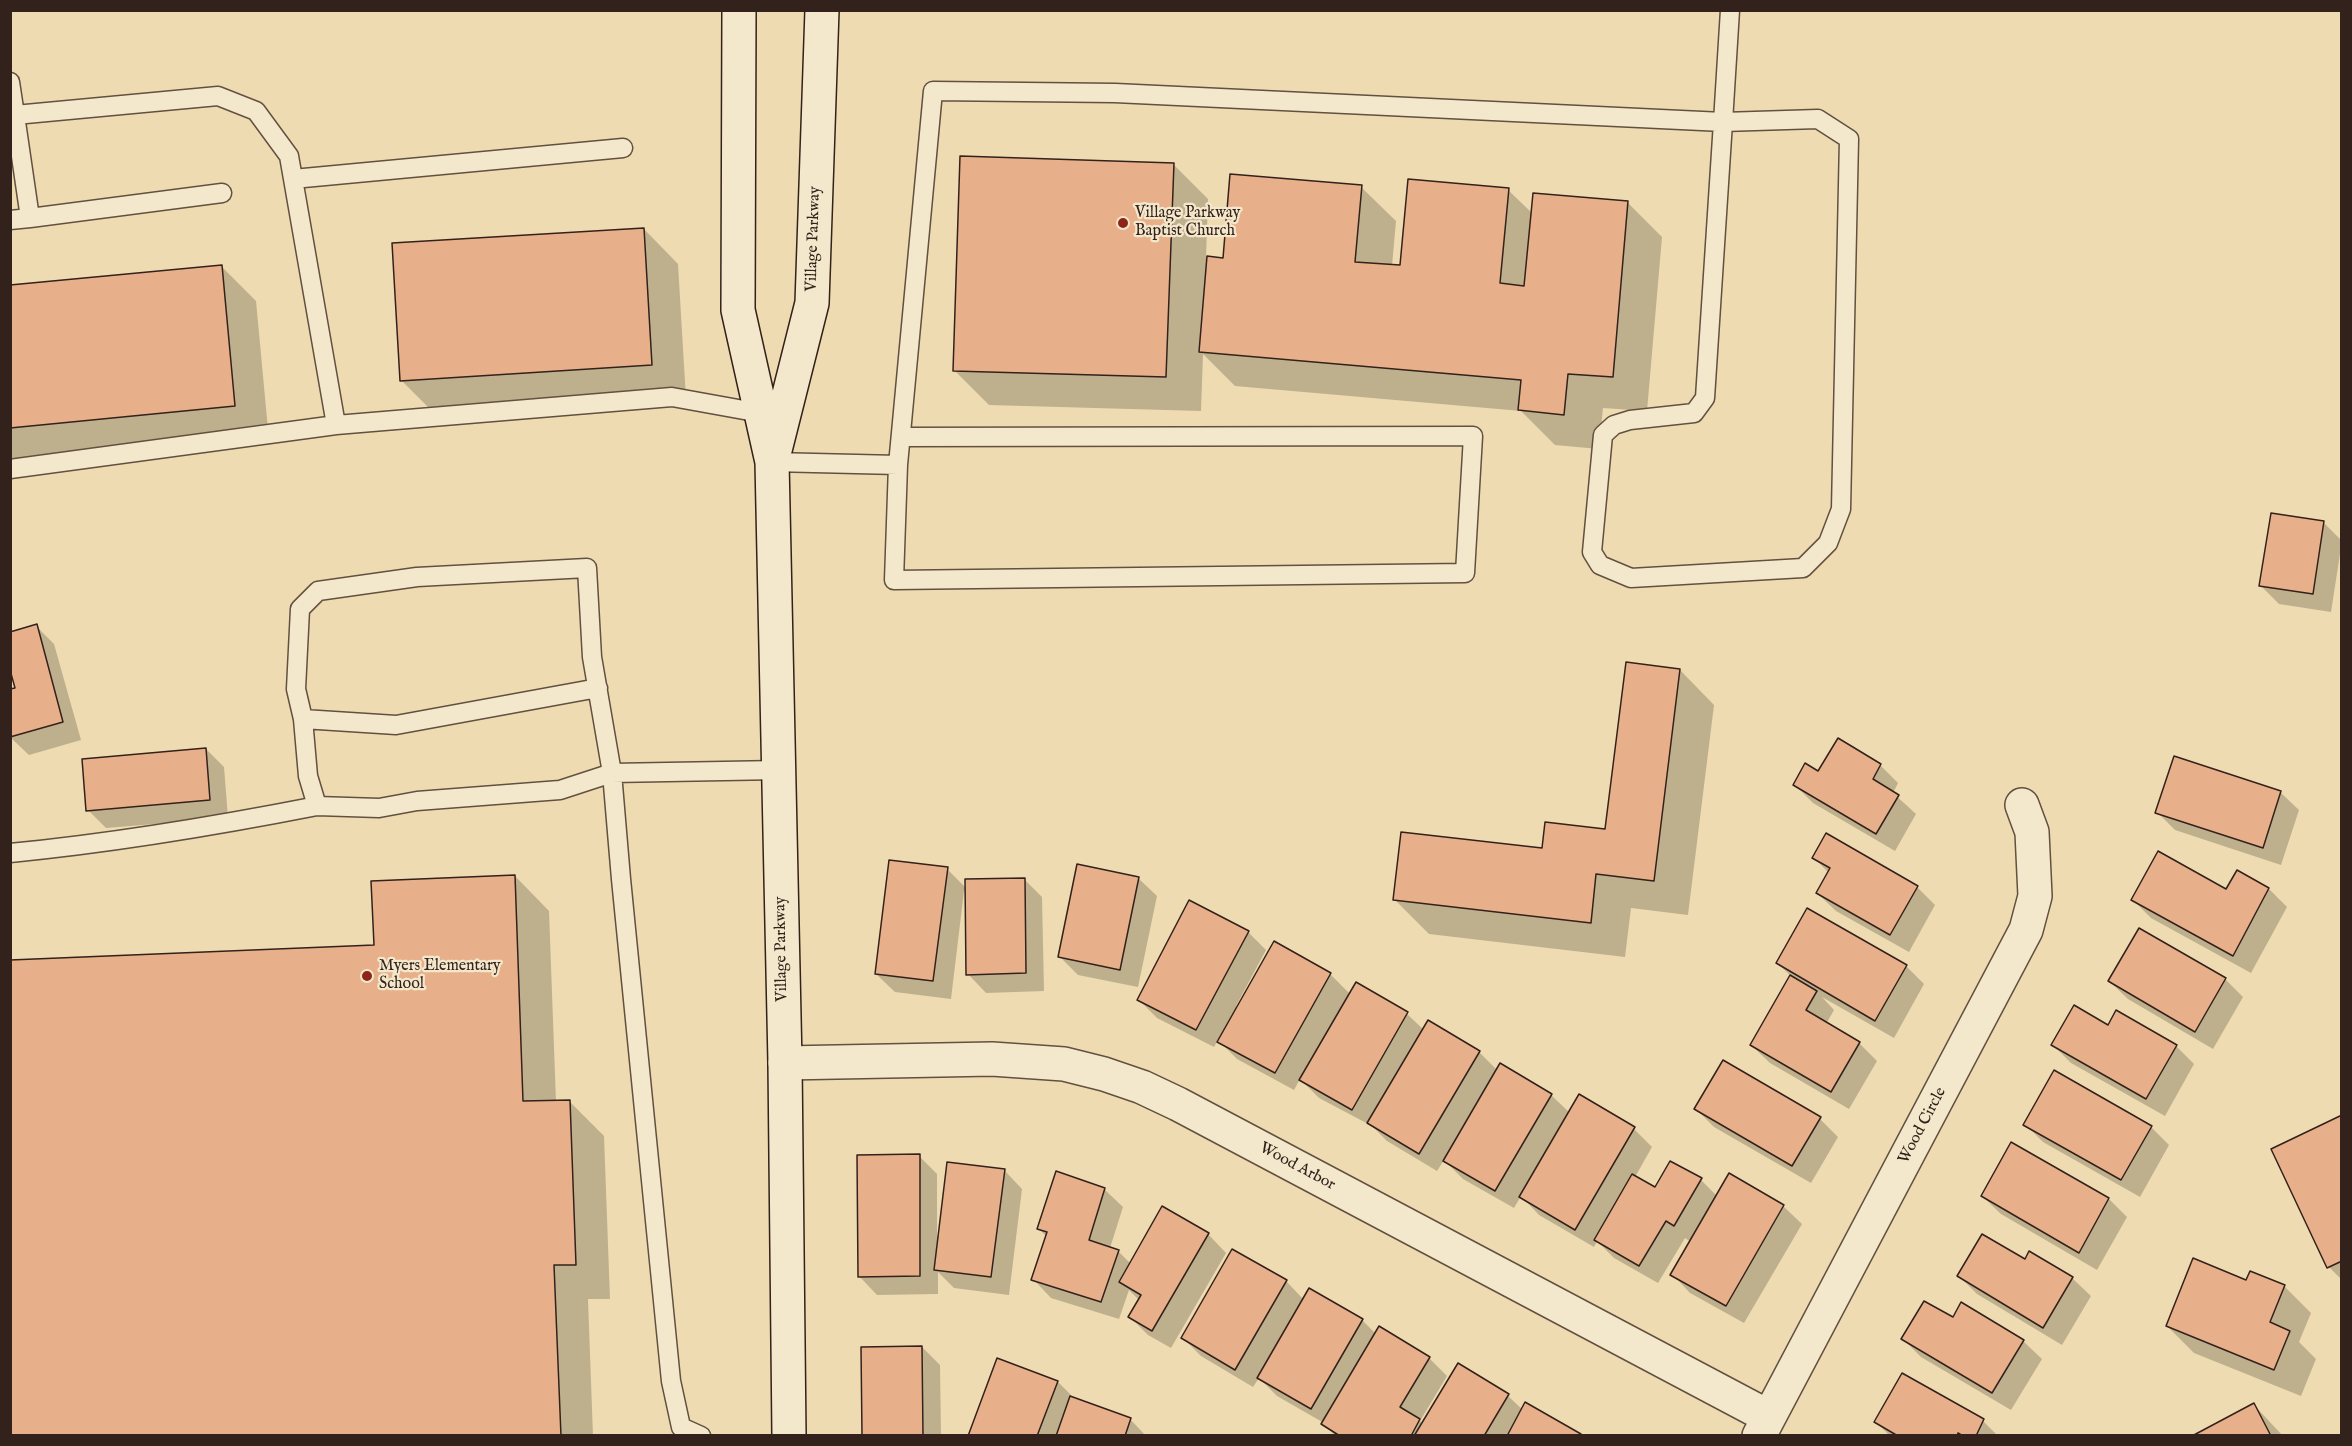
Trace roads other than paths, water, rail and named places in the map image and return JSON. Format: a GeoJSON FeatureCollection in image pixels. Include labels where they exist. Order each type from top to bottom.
{"type":"FeatureCollection","features":[{"type":"Feature","properties":{"kind":"street","name":"Village Parkway"},"geometry":{"type":"LineString","coordinates":[[739,10],[738,310],[772,414],[785,1063],[789,1436]]}},
{"type":"Feature","properties":{"kind":"street","name":"Village Parkway"},"geometry":{"type":"LineString","coordinates":[[772,414],[812,303],[822,10]]}},
{"type":"Feature","properties":{"kind":"street","name":"Wood Circle"},"geometry":{"type":"LineString","coordinates":[[1764,1426],[2026,930],[2035,896],[2034,864],[2032,832],[2022,805]]}},
{"type":"Feature","properties":{"kind":"street","name":"Wood Arbor"},"geometry":{"type":"LineString","coordinates":[[785,1063],[992,1059],[1064,1064],[1142,1087],[1178,1104],[1764,1426]]}},
{"type":"Feature","properties":{"kind":"lane"},"geometry":{"type":"LineString","coordinates":[[901,437],[1473,436],[1465,573],[894,580],[898,465],[933,90],[1127,94],[1723,122],[1818,119],[1849,139],[1841,509],[1828,543],[1803,568],[1631,578],[1600,565],[1592,552],[1603,435],[1614,425],[1630,420],[1694,413],[1705,398],[1723,122],[1730,10]]}},
{"type":"Feature","properties":{"kind":"lane"},"geometry":{"type":"LineString","coordinates":[[10,82],[13,115],[30,218]]}},
{"type":"Feature","properties":{"kind":"lane"},"geometry":{"type":"LineString","coordinates":[[13,115],[218,96],[256,111],[290,156],[336,425]]}},
{"type":"Feature","properties":{"kind":"lane"},"geometry":{"type":"LineString","coordinates":[[293,179],[623,148]]}},
{"type":"Feature","properties":{"kind":"lane"},"geometry":{"type":"LineString","coordinates":[[10,220],[222,193]]}},
{"type":"Feature","properties":{"kind":"lane"},"geometry":{"type":"LineString","coordinates":[[10,469],[336,425],[672,397],[772,414]]}},
{"type":"Feature","properties":{"kind":"lane"},"geometry":{"type":"LineString","coordinates":[[772,462],[898,465]]}},
{"type":"Feature","properties":{"kind":"lane"},"geometry":{"type":"LineString","coordinates":[[316,806],[308,776],[303,719],[296,689],[300,609],[318,591],[417,577],[587,567],[592,657],[612,773],[671,1381],[681,1427],[701,1436]]}},
{"type":"Feature","properties":{"kind":"lane"},"geometry":{"type":"LineString","coordinates":[[303,719],[396,725],[598,688]]}},
{"type":"Feature","properties":{"kind":"lane"},"geometry":{"type":"LineString","coordinates":[[10,853],[92,844],[228,824],[316,806],[379,808],[417,801],[560,790],[612,773],[779,770]]}},
{"type":"Feature","properties":{"kind":"place","name":"Village Parkway Baptist Church"},"geometry":{"type":"Point","coordinates":[1123,223]}},
{"type":"Feature","properties":{"kind":"place","name":"Myers Elementary School"},"geometry":{"type":"Point","coordinates":[367,976]}}]}
